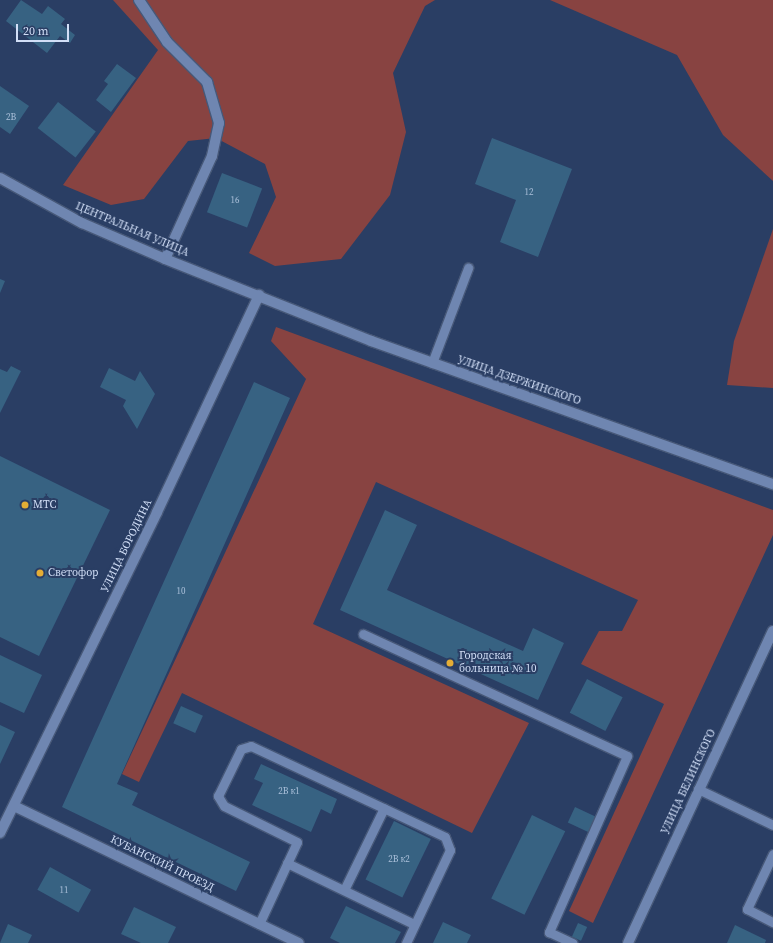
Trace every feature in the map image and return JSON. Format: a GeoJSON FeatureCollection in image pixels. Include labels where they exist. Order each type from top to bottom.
{"type":"FeatureCollection","features":[{"type":"Feature","properties":{"kind":"street"},"geometry":{"type":"LineString","coordinates":[[139,0],[167,42],[207,82],[219,123],[212,156],[165,259]]}},
{"type":"Feature","properties":{"kind":"street","name":"ЦЕНТРАЛЬНАЯ УЛИЦА"},"geometry":{"type":"LineString","coordinates":[[0,178],[82,223],[165,259],[259,295]]}},
{"type":"Feature","properties":{"kind":"street","name":"УЛИЦА ДЗЕРЖИНСКОГО"},"geometry":{"type":"LineString","coordinates":[[259,295],[371,341],[773,484]]}},
{"type":"Feature","properties":{"kind":"street","name":"УЛИЦА БОРОДИНА"},"geometry":{"type":"LineString","coordinates":[[0,833],[157,512],[259,295]]}},
{"type":"Feature","properties":{"kind":"street","name":"УЛИЦА БЕЛИНСКОГО"},"geometry":{"type":"LineString","coordinates":[[628,943],[698,789],[773,631]]}},
{"type":"Feature","properties":{"kind":"street","name":"КУБАНСКИЙ ПРОЕЗД"},"geometry":{"type":"LineString","coordinates":[[14,806],[299,943]]}},
{"type":"Feature","properties":{"kind":"lane"},"geometry":{"type":"LineString","coordinates":[[432,363],[468,268]]}},
{"type":"Feature","properties":{"kind":"lane"},"geometry":{"type":"LineString","coordinates":[[363,634],[627,756],[549,932],[573,943]]}},
{"type":"Feature","properties":{"kind":"lane"},"geometry":{"type":"LineString","coordinates":[[259,924],[296,842],[224,806],[218,796],[241,749],[251,746],[445,836],[450,850],[406,943]]}},
{"type":"Feature","properties":{"kind":"lane"},"geometry":{"type":"LineString","coordinates":[[698,789],[773,824]]}},
{"type":"Feature","properties":{"kind":"lane"},"geometry":{"type":"LineString","coordinates":[[344,890],[384,808]]}},
{"type":"Feature","properties":{"kind":"lane"},"geometry":{"type":"LineString","coordinates":[[773,854],[747,909],[773,922]]}},
{"type":"Feature","properties":{"kind":"lane"},"geometry":{"type":"LineString","coordinates":[[287,863],[414,924]]}},
{"type":"Feature","properties":{"kind":"shaded area"},"geometry":{"type":"Polygon","coordinates":[[[113,0],[435,0],[425,6],[393,73],[406,132],[390,195],[341,259],[275,266],[249,253],[276,197],[265,164],[216,138],[188,141],[144,199],[111,205],[63,185],[158,50],[113,0]]]}},
{"type":"Feature","properties":{"kind":"shaded area"},"geometry":{"type":"Polygon","coordinates":[[[550,0],[773,0],[773,181],[723,135],[677,55],[550,0]]]}},
{"type":"Feature","properties":{"kind":"shaded area"},"geometry":{"type":"Polygon","coordinates":[[[773,229],[773,388],[727,385],[734,341],[773,229]]]}},
{"type":"Feature","properties":{"kind":"shaded area"},"geometry":{"type":"Polygon","coordinates":[[[276,327],[773,510],[773,535],[593,923],[569,911],[664,704],[581,664],[599,631],[622,631],[638,600],[376,482],[313,624],[529,723],[472,833],[182,693],[139,782],[122,774],[306,379],[271,341],[276,327]]]}},
{"type":"Feature","properties":{"kind":"building"},"geometry":{"type":"Polygon","coordinates":[[[21,0],[42,14],[48,6],[65,19],[61,24],[75,35],[70,43],[60,36],[47,53],[6,21],[21,0]]]}},
{"type":"Feature","properties":{"kind":"building"},"geometry":{"type":"Polygon","coordinates":[[[117,64],[136,78],[111,112],[96,100],[108,84],[104,81],[117,64]]]}},
{"type":"Feature","properties":{"kind":"building"},"geometry":{"type":"Polygon","coordinates":[[[0,86],[29,106],[10,134],[0,127],[0,86]]]}},
{"type":"Feature","properties":{"kind":"building"},"geometry":{"type":"Polygon","coordinates":[[[58,102],[96,132],[76,158],[38,128],[58,102]]]}},
{"type":"Feature","properties":{"kind":"building"},"geometry":{"type":"Polygon","coordinates":[[[492,138],[572,169],[538,257],[500,242],[516,200],[475,184],[492,138]]]}},
{"type":"Feature","properties":{"kind":"building"},"geometry":{"type":"Polygon","coordinates":[[[222,173],[262,188],[247,228],[207,212],[222,173]]]}},
{"type":"Feature","properties":{"kind":"building"},"geometry":{"type":"Polygon","coordinates":[[[0,279],[5,281],[0,293],[0,279]]]}},
{"type":"Feature","properties":{"kind":"building"},"geometry":{"type":"Polygon","coordinates":[[[11,366],[21,371],[0,413],[0,369],[7,372],[11,366]]]}},
{"type":"Feature","properties":{"kind":"building"},"geometry":{"type":"Polygon","coordinates":[[[109,368],[135,381],[140,371],[155,394],[137,429],[123,406],[126,400],[100,387],[109,368]]]}},
{"type":"Feature","properties":{"kind":"building"},"geometry":{"type":"Polygon","coordinates":[[[254,382],[290,398],[117,784],[138,793],[132,805],[250,862],[236,891],[62,807],[254,382]]]}},
{"type":"Feature","properties":{"kind":"building","name":"Светофор"},"geometry":{"type":"Polygon","coordinates":[[[0,456],[110,510],[39,656],[0,637],[0,456]]]}},
{"type":"Feature","properties":{"kind":"building"},"geometry":{"type":"Polygon","coordinates":[[[385,510],[417,525],[387,590],[523,651],[533,628],[564,643],[538,700],[340,610],[385,510]]]}},
{"type":"Feature","properties":{"kind":"building"},"geometry":{"type":"Polygon","coordinates":[[[0,655],[42,675],[24,713],[0,702],[0,655]]]}},
{"type":"Feature","properties":{"kind":"building"},"geometry":{"type":"Polygon","coordinates":[[[587,679],[623,697],[605,731],[570,713],[587,679]]]}},
{"type":"Feature","properties":{"kind":"building"},"geometry":{"type":"Polygon","coordinates":[[[181,706],[203,716],[195,733],[173,723],[181,706]]]}},
{"type":"Feature","properties":{"kind":"building"},"geometry":{"type":"Polygon","coordinates":[[[0,725],[15,732],[0,764],[0,725]]]}},
{"type":"Feature","properties":{"kind":"building"},"geometry":{"type":"Polygon","coordinates":[[[261,764],[337,799],[331,814],[321,809],[311,832],[252,805],[263,783],[254,779],[261,764]]]}},
{"type":"Feature","properties":{"kind":"building"},"geometry":{"type":"Polygon","coordinates":[[[575,807],[596,817],[589,832],[568,822],[575,807]]]}},
{"type":"Feature","properties":{"kind":"building"},"geometry":{"type":"Polygon","coordinates":[[[532,815],[565,831],[524,915],[491,899],[532,815]]]}},
{"type":"Feature","properties":{"kind":"building"},"geometry":{"type":"Polygon","coordinates":[[[394,821],[431,839],[402,897],[366,879],[394,821]]]}},
{"type":"Feature","properties":{"kind":"building"},"geometry":{"type":"Polygon","coordinates":[[[50,867],[91,890],[79,913],[37,890],[50,867]]]}},
{"type":"Feature","properties":{"kind":"building"},"geometry":{"type":"Polygon","coordinates":[[[346,906],[401,932],[395,943],[340,943],[330,938],[346,906]]]}},
{"type":"Feature","properties":{"kind":"building"},"geometry":{"type":"Polygon","coordinates":[[[134,907],[176,927],[168,943],[141,943],[121,934],[134,907]]]}},
{"type":"Feature","properties":{"kind":"building"},"geometry":{"type":"Polygon","coordinates":[[[443,922],[471,935],[467,943],[433,943],[443,922]]]}},
{"type":"Feature","properties":{"kind":"building"},"geometry":{"type":"Polygon","coordinates":[[[578,923],[587,927],[581,941],[572,937],[578,923]]]}},
{"type":"Feature","properties":{"kind":"building"},"geometry":{"type":"Polygon","coordinates":[[[8,924],[32,935],[28,943],[0,943],[8,924]]]}},
{"type":"Feature","properties":{"kind":"building"},"geometry":{"type":"Polygon","coordinates":[[[735,925],[766,940],[765,943],[727,943],[735,925]]]}},
{"type":"Feature","properties":{"kind":"place","name":"МТС"},"geometry":{"type":"Point","coordinates":[25,505]}},
{"type":"Feature","properties":{"kind":"place","name":"Светофор"},"geometry":{"type":"Point","coordinates":[40,573]}},
{"type":"Feature","properties":{"kind":"place","name":"Городская больница № 10"},"geometry":{"type":"Point","coordinates":[450,663]}}]}
